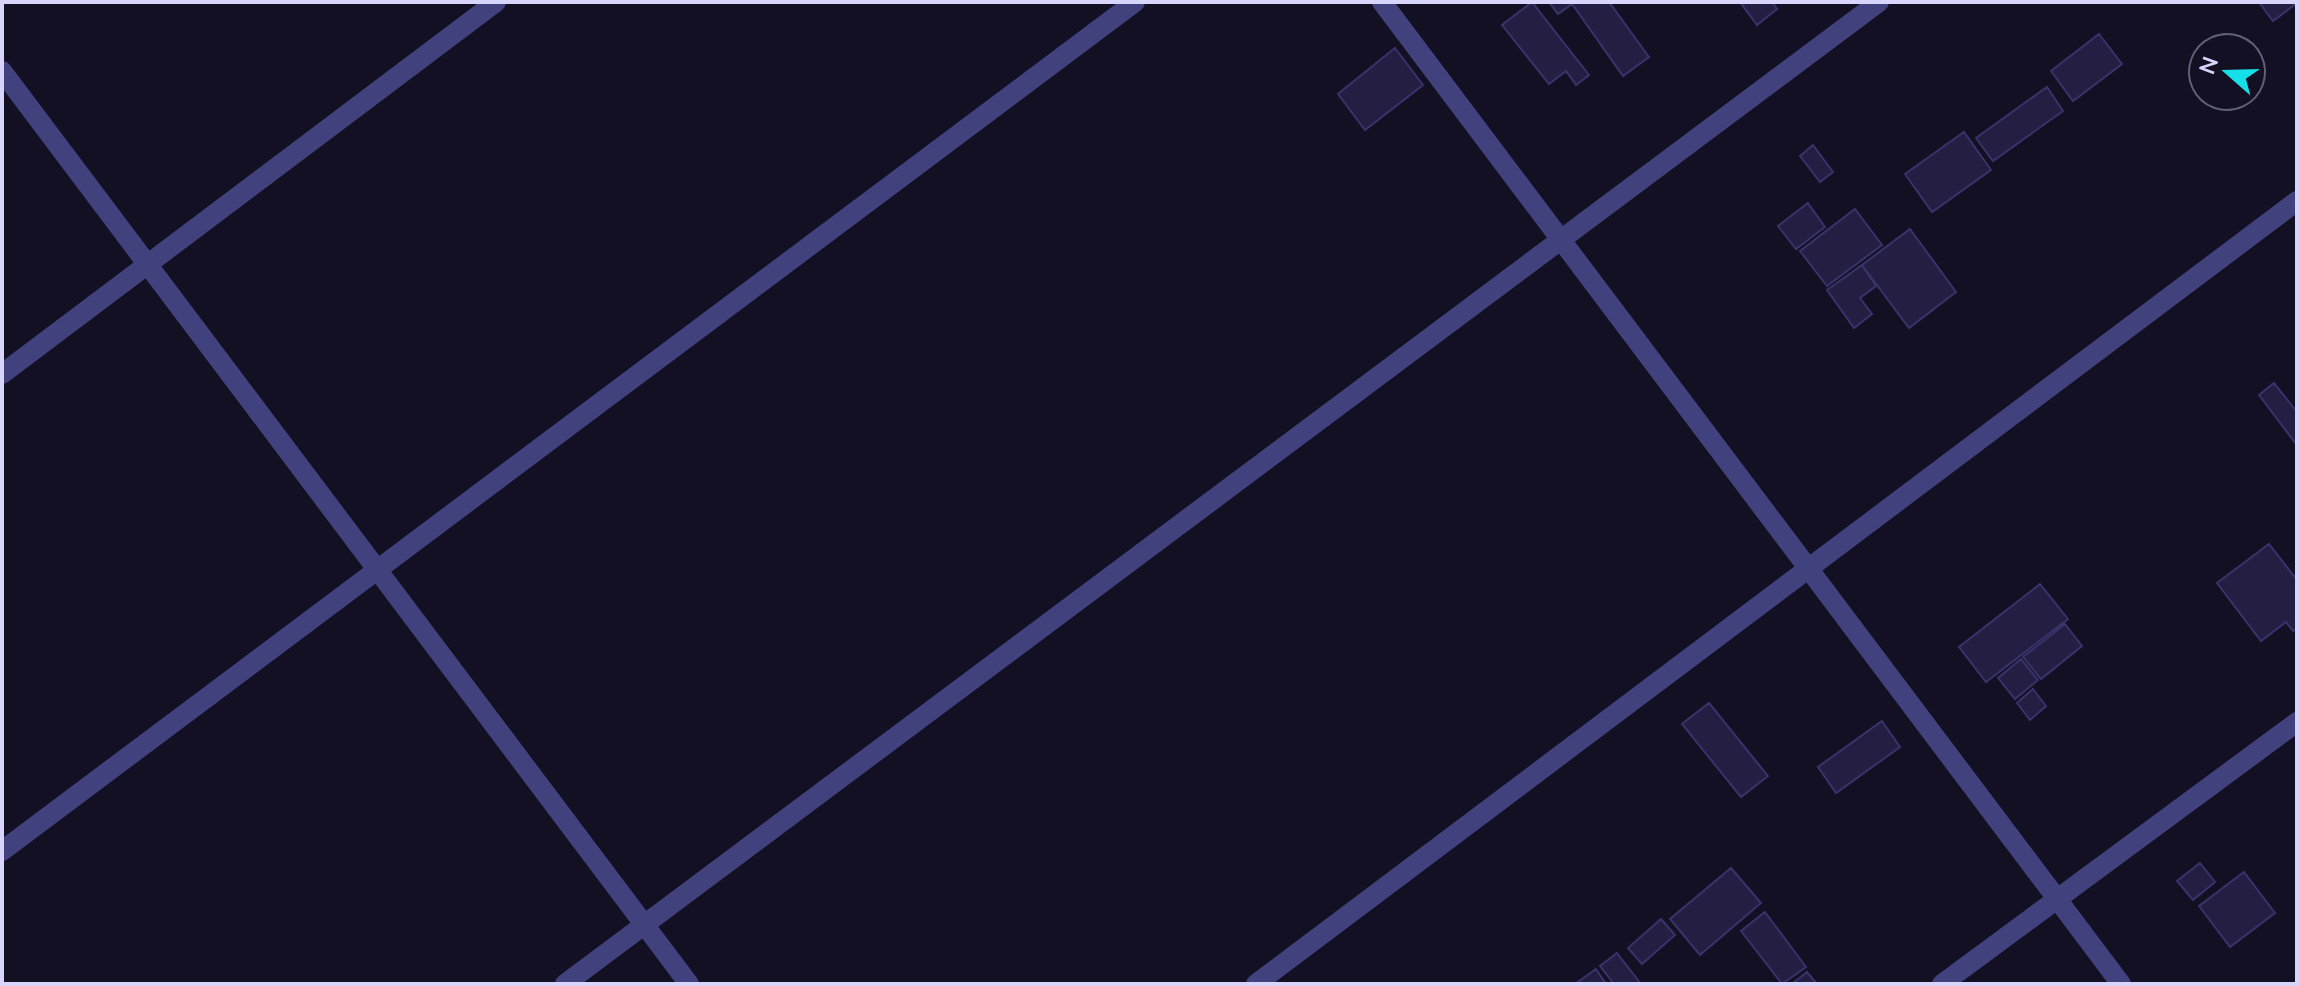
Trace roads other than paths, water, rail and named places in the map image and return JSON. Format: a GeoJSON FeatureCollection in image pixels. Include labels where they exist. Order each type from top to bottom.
{"type":"FeatureCollection","features":[{"type":"Feature","properties":{"kind":"street"},"geometry":{"type":"LineString","coordinates":[[2,374],[496,2]]}},
{"type":"Feature","properties":{"kind":"street"},"geometry":{"type":"LineString","coordinates":[[2,851],[1135,2]]}},
{"type":"Feature","properties":{"kind":"street"},"geometry":{"type":"LineString","coordinates":[[1382,2],[2121,984]]}},
{"type":"Feature","properties":{"kind":"street"},"geometry":{"type":"LineString","coordinates":[[565,984],[1879,2]]}},
{"type":"Feature","properties":{"kind":"street"},"geometry":{"type":"LineString","coordinates":[[2,71],[689,984]]}},
{"type":"Feature","properties":{"kind":"street"},"geometry":{"type":"LineString","coordinates":[[1256,984],[2297,201]]}},
{"type":"Feature","properties":{"kind":"street"},"geometry":{"type":"LineString","coordinates":[[1942,984],[2297,722]]}}]}
